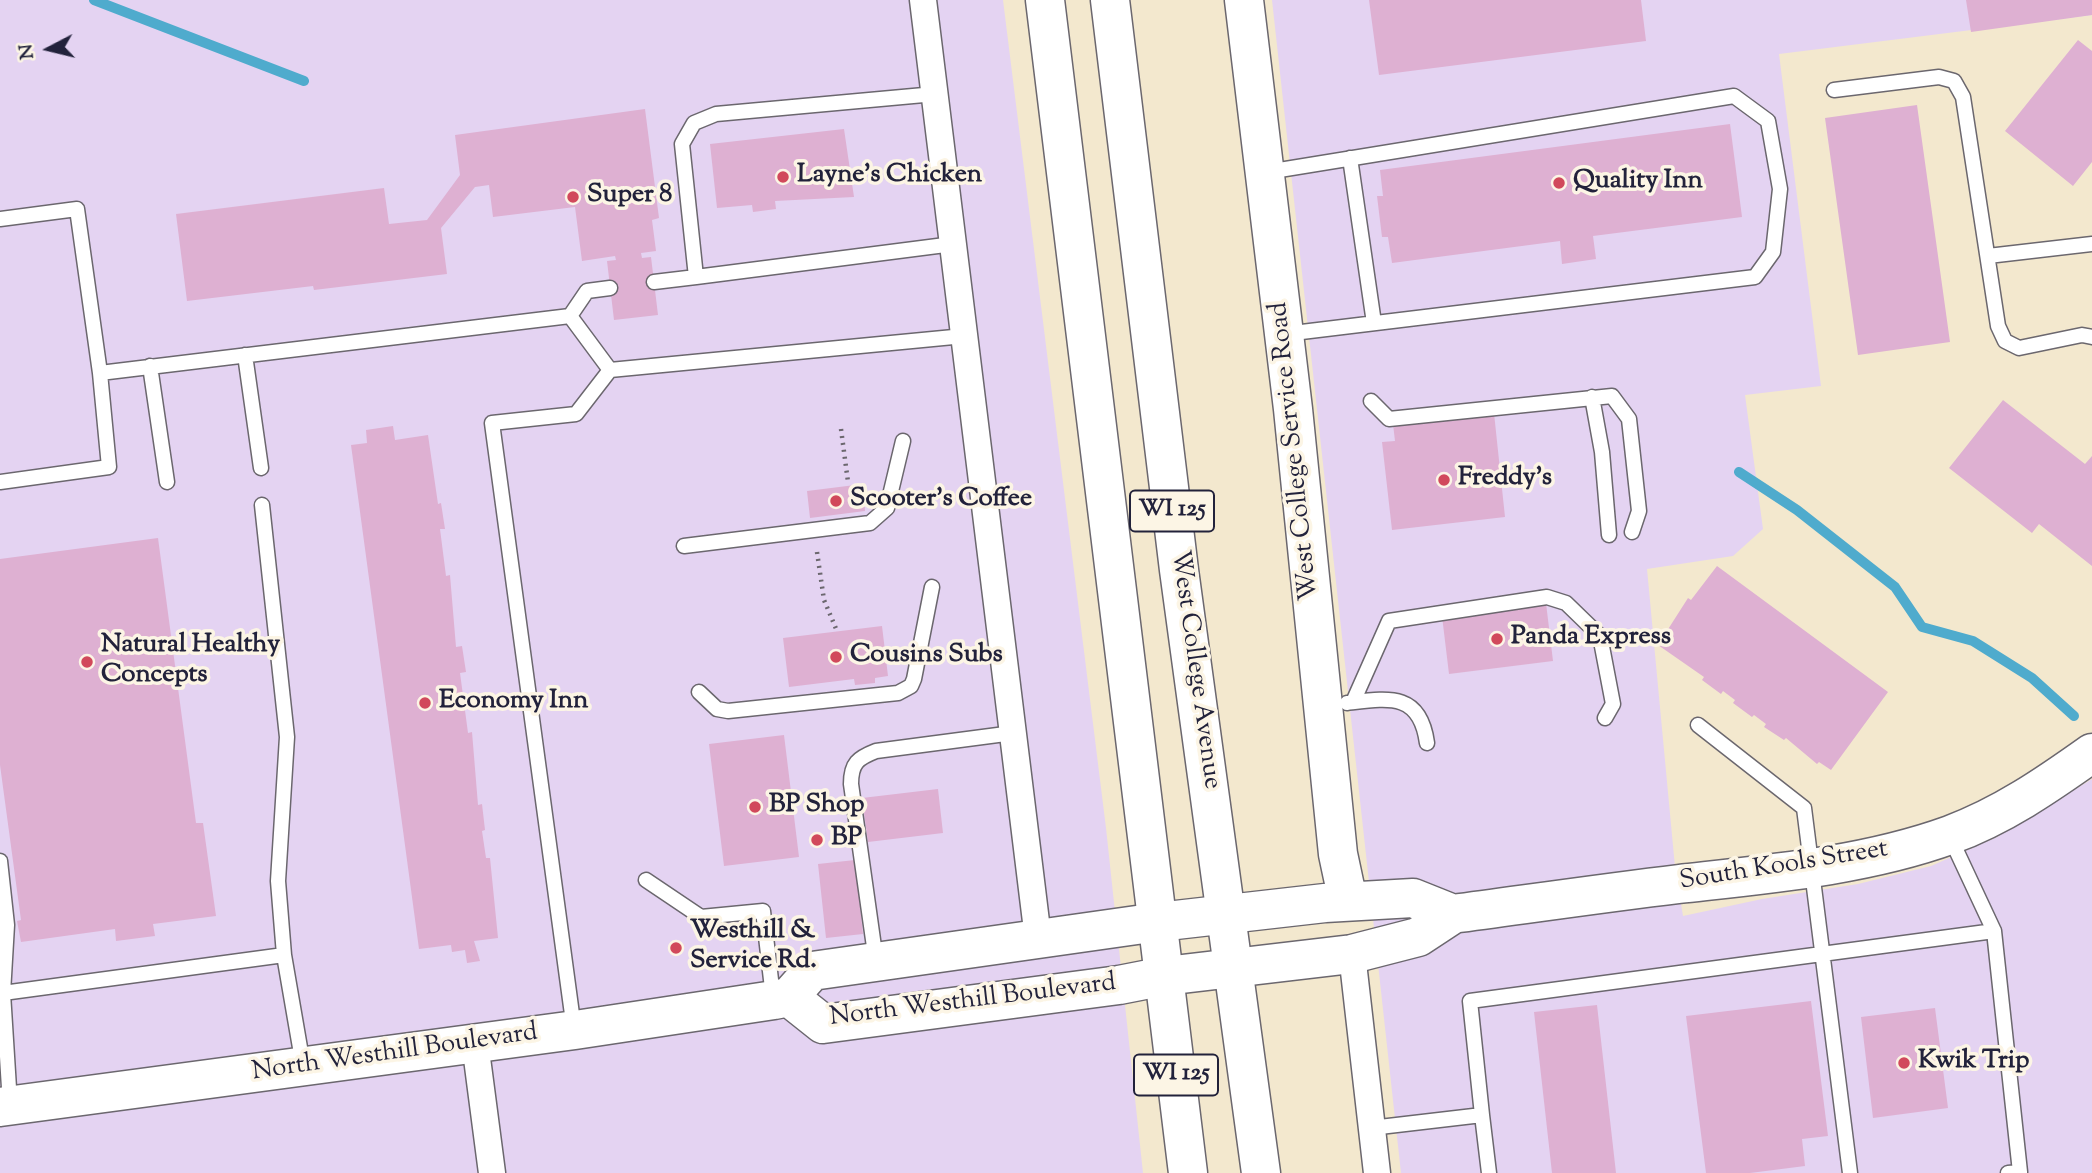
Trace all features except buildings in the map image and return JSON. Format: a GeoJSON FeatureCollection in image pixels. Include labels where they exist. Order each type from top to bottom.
{"type":"FeatureCollection","features":[{"type":"Feature","properties":{"kind":"street"},"geometry":{"type":"LineString","coordinates":[[923,0],[1038,939]]}},
{"type":"Feature","properties":{"kind":"street","name":"WI 125"},"geometry":{"type":"LineString","coordinates":[[1045,0],[1188,1173]]}},
{"type":"Feature","properties":{"kind":"street","name":"West College Avenue"},"geometry":{"type":"LineString","coordinates":[[1110,0],[1178,556],[1261,1173]]}},
{"type":"Feature","properties":{"kind":"street","name":"West College Service Road"},"geometry":{"type":"LineString","coordinates":[[1244,0],[1283,334],[1338,704],[1338,854],[1348,901]]}},
{"type":"Feature","properties":{"kind":"street","name":"South Kools Street"},"geometry":{"type":"LineString","coordinates":[[1234,968],[1352,954],[1418,937],[1453,914],[1867,858],[1950,835],[1996,815],[2092,753]]}},
{"type":"Feature","properties":{"kind":"street","name":"South Kools Street"},"geometry":{"type":"LineString","coordinates":[[1158,922],[1348,901],[1413,898],[1453,914]]}},
{"type":"Feature","properties":{"kind":"street","name":"North Westhill Boulevard"},"geometry":{"type":"LineString","coordinates":[[5,1106],[575,1030],[781,998],[812,971],[1158,922]]}},
{"type":"Feature","properties":{"kind":"street"},"geometry":{"type":"LineString","coordinates":[[1352,954],[1377,1173]]}},
{"type":"Feature","properties":{"kind":"street","name":"North Westhill Boulevard"},"geometry":{"type":"LineString","coordinates":[[781,998],[823,1024],[1234,968]]}},
{"type":"Feature","properties":{"kind":"street"},"geometry":{"type":"LineString","coordinates":[[475,1043],[492,1173]]}},
{"type":"Feature","properties":{"kind":"lane"},"geometry":{"type":"LineString","coordinates":[[1834,90],[1939,77],[1954,81],[1963,97],[1998,326],[2005,341],[2019,348],[2082,335],[2092,337]]}},
{"type":"Feature","properties":{"kind":"lane"},"geometry":{"type":"LineString","coordinates":[[696,277],[682,144],[694,122],[716,114],[935,94]]}},
{"type":"Feature","properties":{"kind":"lane"},"geometry":{"type":"LineString","coordinates":[[1264,172],[1734,96],[1768,121],[1780,189],[1773,252],[1755,277],[1283,334]]}},
{"type":"Feature","properties":{"kind":"lane"},"geometry":{"type":"LineString","coordinates":[[1350,158],[1374,323]]}},
{"type":"Feature","properties":{"kind":"lane"},"geometry":{"type":"LineString","coordinates":[[0,219],[77,209],[100,373],[109,467],[0,482]]}},
{"type":"Feature","properties":{"kind":"lane"},"geometry":{"type":"LineString","coordinates":[[654,282],[953,244]]}},
{"type":"Feature","properties":{"kind":"lane"},"geometry":{"type":"LineString","coordinates":[[1988,256],[2092,244]]}},
{"type":"Feature","properties":{"kind":"lane"},"geometry":{"type":"LineString","coordinates":[[100,373],[570,316],[587,291],[610,288]]}},
{"type":"Feature","properties":{"kind":"lane"},"geometry":{"type":"LineString","coordinates":[[570,316],[610,370]]}},
{"type":"Feature","properties":{"kind":"lane"},"geometry":{"type":"LineString","coordinates":[[575,1030],[492,424],[576,414],[610,370],[964,336]]}},
{"type":"Feature","properties":{"kind":"lane"},"geometry":{"type":"LineString","coordinates":[[245,355],[261,468]]}},
{"type":"Feature","properties":{"kind":"lane"},"geometry":{"type":"LineString","coordinates":[[150,366],[167,482]]}},
{"type":"Feature","properties":{"kind":"lane"},"geometry":{"type":"LineString","coordinates":[[1371,401],[1390,419],[1612,396],[1629,419],[1639,511],[1632,532]]}},
{"type":"Feature","properties":{"kind":"lane"},"geometry":{"type":"LineString","coordinates":[[1592,397],[1602,452],[1609,535]]}},
{"type":"Feature","properties":{"kind":"lane"},"geometry":{"type":"LineString","coordinates":[[684,546],[870,523],[887,508],[903,441]]}},
{"type":"Feature","properties":{"kind":"lane"},"geometry":{"type":"LineString","coordinates":[[262,505],[287,737],[278,881],[284,955],[303,1066]]}},
{"type":"Feature","properties":{"kind":"lane"},"geometry":{"type":"LineString","coordinates":[[699,692],[717,709],[728,711],[898,693],[911,686],[914,679],[932,587]]}},
{"type":"Feature","properties":{"kind":"lane"},"geometry":{"type":"LineString","coordinates":[[1338,704],[1385,628],[1395,618],[1547,597],[1566,603],[1600,636],[1613,704],[1605,718]]}},
{"type":"Feature","properties":{"kind":"lane"},"geometry":{"type":"LineString","coordinates":[[1338,704],[1398,702],[1412,706],[1424,722],[1427,743]]}},
{"type":"Feature","properties":{"kind":"lane"},"geometry":{"type":"LineString","coordinates":[[1698,725],[1804,808],[1814,867],[1850,1173]]}},
{"type":"Feature","properties":{"kind":"lane"},"geometry":{"type":"LineString","coordinates":[[876,962],[851,784],[851,770],[858,758],[876,751],[1013,733]]}},
{"type":"Feature","properties":{"kind":"lane"},"geometry":{"type":"LineString","coordinates":[[1950,835],[1994,931],[2016,1173]]}},
{"type":"Feature","properties":{"kind":"lane"},"geometry":{"type":"LineString","coordinates":[[0,861],[7,925],[3,993],[5,1106]]}},
{"type":"Feature","properties":{"kind":"lane"},"geometry":{"type":"LineString","coordinates":[[646,880],[701,917],[763,911],[781,998]]}},
{"type":"Feature","properties":{"kind":"lane"},"geometry":{"type":"LineString","coordinates":[[1489,1173],[1470,1001],[1994,931]]}},
{"type":"Feature","properties":{"kind":"lane"},"geometry":{"type":"LineString","coordinates":[[3,993],[284,955]]}},
{"type":"Feature","properties":{"kind":"lane"},"geometry":{"type":"LineString","coordinates":[[1371,1128],[1482,1115]]}},
{"type":"Feature","properties":{"kind":"path"},"geometry":{"type":"LineString","coordinates":[[841,429],[848,482]]}},
{"type":"Feature","properties":{"kind":"path"},"geometry":{"type":"LineString","coordinates":[[817,551],[824,600],[837,631]]}},
{"type":"Feature","properties":{"kind":"shaded area"},"geometry":{"type":"Polygon","coordinates":[[[0,0],[1003,0],[1106,828],[1143,1173],[0,1173],[0,0]]]}},
{"type":"Feature","properties":{"kind":"shaded area"},"geometry":{"type":"Polygon","coordinates":[[[1272,0],[2092,0],[2092,15],[1779,54],[1821,386],[1745,395],[1763,529],[1733,556],[1647,569],[1675,867],[1683,916],[1762,899],[1858,884],[1931,866],[1997,837],[2092,779],[2092,1173],[1401,1173],[1272,0]]]}},
{"type":"Feature","properties":{"kind":"waterway"},"geometry":{"type":"LineString","coordinates":[[94,0],[304,81]]}},
{"type":"Feature","properties":{"kind":"waterway"},"geometry":{"type":"LineString","coordinates":[[1739,472],[1797,510],[1895,587],[1922,627],[1973,641],[2032,678],[2074,716]]}},
{"type":"Feature","properties":{"kind":"place","name":"Layne's Chicken"},"geometry":{"type":"Point","coordinates":[783,177]}},
{"type":"Feature","properties":{"kind":"place","name":"Quality Inn"},"geometry":{"type":"Point","coordinates":[1559,183]}},
{"type":"Feature","properties":{"kind":"place","name":"Super 8"},"geometry":{"type":"Point","coordinates":[573,197]}},
{"type":"Feature","properties":{"kind":"place","name":"Freddy's"},"geometry":{"type":"Point","coordinates":[1444,480]}},
{"type":"Feature","properties":{"kind":"place","name":"Scooter's Coffee"},"geometry":{"type":"Point","coordinates":[836,501]}},
{"type":"Feature","properties":{"kind":"place","name":"Panda Express"},"geometry":{"type":"Point","coordinates":[1497,639]}},
{"type":"Feature","properties":{"kind":"place","name":"Cousins Subs"},"geometry":{"type":"Point","coordinates":[836,657]}},
{"type":"Feature","properties":{"kind":"place","name":"Natural Healthy Concepts"},"geometry":{"type":"Point","coordinates":[87,662]}},
{"type":"Feature","properties":{"kind":"place","name":"Economy Inn"},"geometry":{"type":"Point","coordinates":[425,703]}},
{"type":"Feature","properties":{"kind":"place","name":"BP Shop"},"geometry":{"type":"Point","coordinates":[755,807]}},
{"type":"Feature","properties":{"kind":"place","name":"BP"},"geometry":{"type":"Point","coordinates":[817,840]}},
{"type":"Feature","properties":{"kind":"place","name":"Westhill & Service Rd."},"geometry":{"type":"Point","coordinates":[676,948]}},
{"type":"Feature","properties":{"kind":"place","name":"Kwik Trip"},"geometry":{"type":"Point","coordinates":[1904,1063]}}]}
